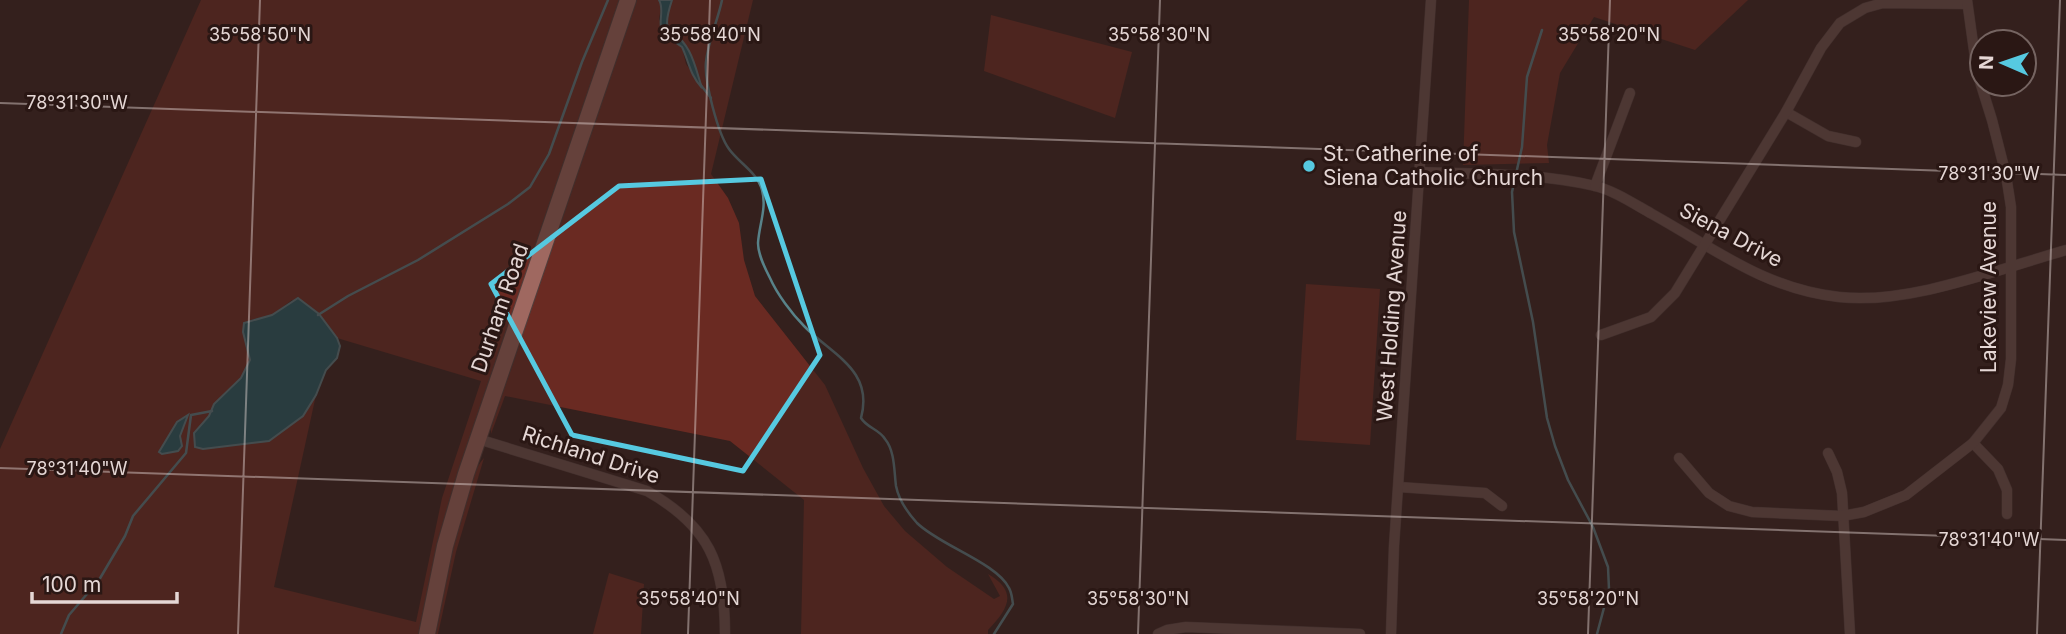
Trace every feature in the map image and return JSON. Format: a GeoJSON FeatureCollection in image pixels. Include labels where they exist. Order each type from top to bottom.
{"type":"FeatureCollection","features":[{"type":"Feature","properties":{"kind":"main road","name":"Durham Road"},"geometry":{"type":"LineString","coordinates":[[427,634],[445,546],[478,439],[628,0]]}},
{"type":"Feature","properties":{"kind":"street","name":"West Holding Avenue"},"geometry":{"type":"LineString","coordinates":[[1391,634],[1431,0]]}},
{"type":"Feature","properties":{"kind":"street"},"geometry":{"type":"LineString","coordinates":[[1601,335],[1651,317],[1667,304],[1786,112],[1821,48],[1840,23],[1865,8],[1883,3],[1967,2]]}},
{"type":"Feature","properties":{"kind":"street","name":"Lakeview Avenue"},"geometry":{"type":"LineString","coordinates":[[1679,458],[1709,493],[1729,506],[1752,512],[1842,516],[1864,512],[1906,495],[1973,443],[2001,408],[2008,386],[2011,359],[2011,207],[2006,175],[1977,72],[1967,2]]}},
{"type":"Feature","properties":{"kind":"street"},"geometry":{"type":"LineString","coordinates":[[1595,186],[1630,93]]}},
{"type":"Feature","properties":{"kind":"street"},"geometry":{"type":"LineString","coordinates":[[1786,112],[1828,136],[1856,142]]}},
{"type":"Feature","properties":{"kind":"street","name":"Siena Drive"},"geometry":{"type":"LineString","coordinates":[[1421,172],[1528,177],[1595,186],[1616,194],[1706,244],[1742,268],[1771,281],[1804,291],[1840,297],[1898,295],[1953,283],[2066,250]]}},
{"type":"Feature","properties":{"kind":"street","name":"Richland Drive"},"geometry":{"type":"LineString","coordinates":[[478,439],[647,491],[687,517],[706,542],[717,565],[723,590],[725,634]]}},
{"type":"Feature","properties":{"kind":"street"},"geometry":{"type":"LineString","coordinates":[[1973,443],[1997,470],[2007,490],[2007,514]]}},
{"type":"Feature","properties":{"kind":"street"},"geometry":{"type":"LineString","coordinates":[[1828,453],[1838,472],[1848,569],[1850,634]]}},
{"type":"Feature","properties":{"kind":"street"},"geometry":{"type":"LineString","coordinates":[[1399,487],[1485,493],[1502,506]]}},
{"type":"Feature","properties":{"kind":"street"},"geometry":{"type":"LineString","coordinates":[[1158,634],[1186,627],[1360,634]]}},
{"type":"Feature","properties":{"kind":"highlighted area"},"geometry":{"type":"Polygon","coordinates":[[[761,179],[820,355],[743,471],[572,435],[491,284],[619,186],[761,179]]]}},
{"type":"Feature","properties":{"kind":"shaded area"},"geometry":{"type":"Polygon","coordinates":[[[201,0],[620,0],[541,228],[452,499],[421,634],[0,634],[0,449],[201,0]],[[292,300],[272,315],[250,320],[243,332],[250,359],[241,378],[214,404],[209,416],[195,433],[195,448],[269,441],[303,416],[316,395],[274,587],[416,622],[442,498],[481,381],[337,338],[319,314],[292,300]]]}},
{"type":"Feature","properties":{"kind":"shaded area"},"geometry":{"type":"Polygon","coordinates":[[[633,0],[659,0],[662,3],[659,19],[667,37],[682,47],[686,64],[701,85],[683,42],[667,26],[665,19],[672,0],[753,0],[711,174],[728,198],[739,223],[744,260],[755,296],[825,385],[863,468],[884,506],[905,531],[947,567],[994,599],[1000,596],[988,574],[1004,587],[1007,594],[1005,608],[988,630],[988,634],[801,634],[804,500],[730,441],[505,396],[491,434],[491,418],[633,0]]]}},
{"type":"Feature","properties":{"kind":"shaded area"},"geometry":{"type":"Polygon","coordinates":[[[1469,0],[1748,0],[1695,50],[1594,17],[1560,73],[1547,145],[1549,163],[1463,165],[1469,0]]]}},
{"type":"Feature","properties":{"kind":"shaded area"},"geometry":{"type":"Polygon","coordinates":[[[991,15],[1132,52],[1115,118],[984,71],[991,15]]]}},
{"type":"Feature","properties":{"kind":"shaded area"},"geometry":{"type":"Polygon","coordinates":[[[1306,284],[1380,289],[1370,445],[1296,440],[1306,284]]]}},
{"type":"Feature","properties":{"kind":"shaded area"},"geometry":{"type":"Polygon","coordinates":[[[484,458],[456,552],[438,634],[432,634],[459,514],[475,471],[484,458]]]}},
{"type":"Feature","properties":{"kind":"shaded area"},"geometry":{"type":"Polygon","coordinates":[[[609,573],[644,584],[641,634],[593,634],[609,573]]]}},
{"type":"Feature","properties":{"kind":"water"},"geometry":{"type":"Polygon","coordinates":[[[659,0],[672,0],[668,26],[689,51],[702,88],[692,73],[682,47],[663,33],[659,0]]]}},
{"type":"Feature","properties":{"kind":"water"},"geometry":{"type":"Polygon","coordinates":[[[298,298],[319,314],[340,346],[337,358],[326,370],[316,395],[303,416],[269,441],[203,449],[195,447],[194,433],[209,416],[214,404],[241,378],[250,360],[243,332],[244,323],[272,315],[298,298]]]}},
{"type":"Feature","properties":{"kind":"water"},"geometry":{"type":"Polygon","coordinates":[[[188,415],[180,436],[182,446],[178,451],[162,454],[159,452],[177,422],[188,415]]]}},
{"type":"Feature","properties":{"kind":"waterway"},"geometry":{"type":"LineString","coordinates":[[318,315],[348,296],[418,260],[508,204],[530,187],[549,154],[608,0]]}},
{"type":"Feature","properties":{"kind":"waterway"},"geometry":{"type":"LineString","coordinates":[[722,0],[707,54],[707,82],[716,120],[725,142],[756,178],[762,190],[763,210],[758,243],[764,266],[785,304],[795,316],[856,375],[862,387],[861,418],[888,444],[897,491],[910,515],[939,539],[993,570],[1009,588],[1013,604],[994,634]]}},
{"type":"Feature","properties":{"kind":"waterway"},"geometry":{"type":"LineString","coordinates":[[1542,30],[1527,77],[1522,147],[1512,192],[1514,232],[1533,322],[1547,418],[1568,480],[1593,527],[1608,567],[1609,589],[1597,634]]}},
{"type":"Feature","properties":{"kind":"waterway"},"geometry":{"type":"LineString","coordinates":[[700,84],[711,98]]}},
{"type":"Feature","properties":{"kind":"waterway"},"geometry":{"type":"LineString","coordinates":[[61,634],[69,615],[99,580],[125,536],[133,516],[186,453],[191,415],[212,411]]}},
{"type":"Feature","properties":{"kind":"place","name":"St. Catherine of Siena Catholic Church"},"geometry":{"type":"Point","coordinates":[1309,166]}}]}
